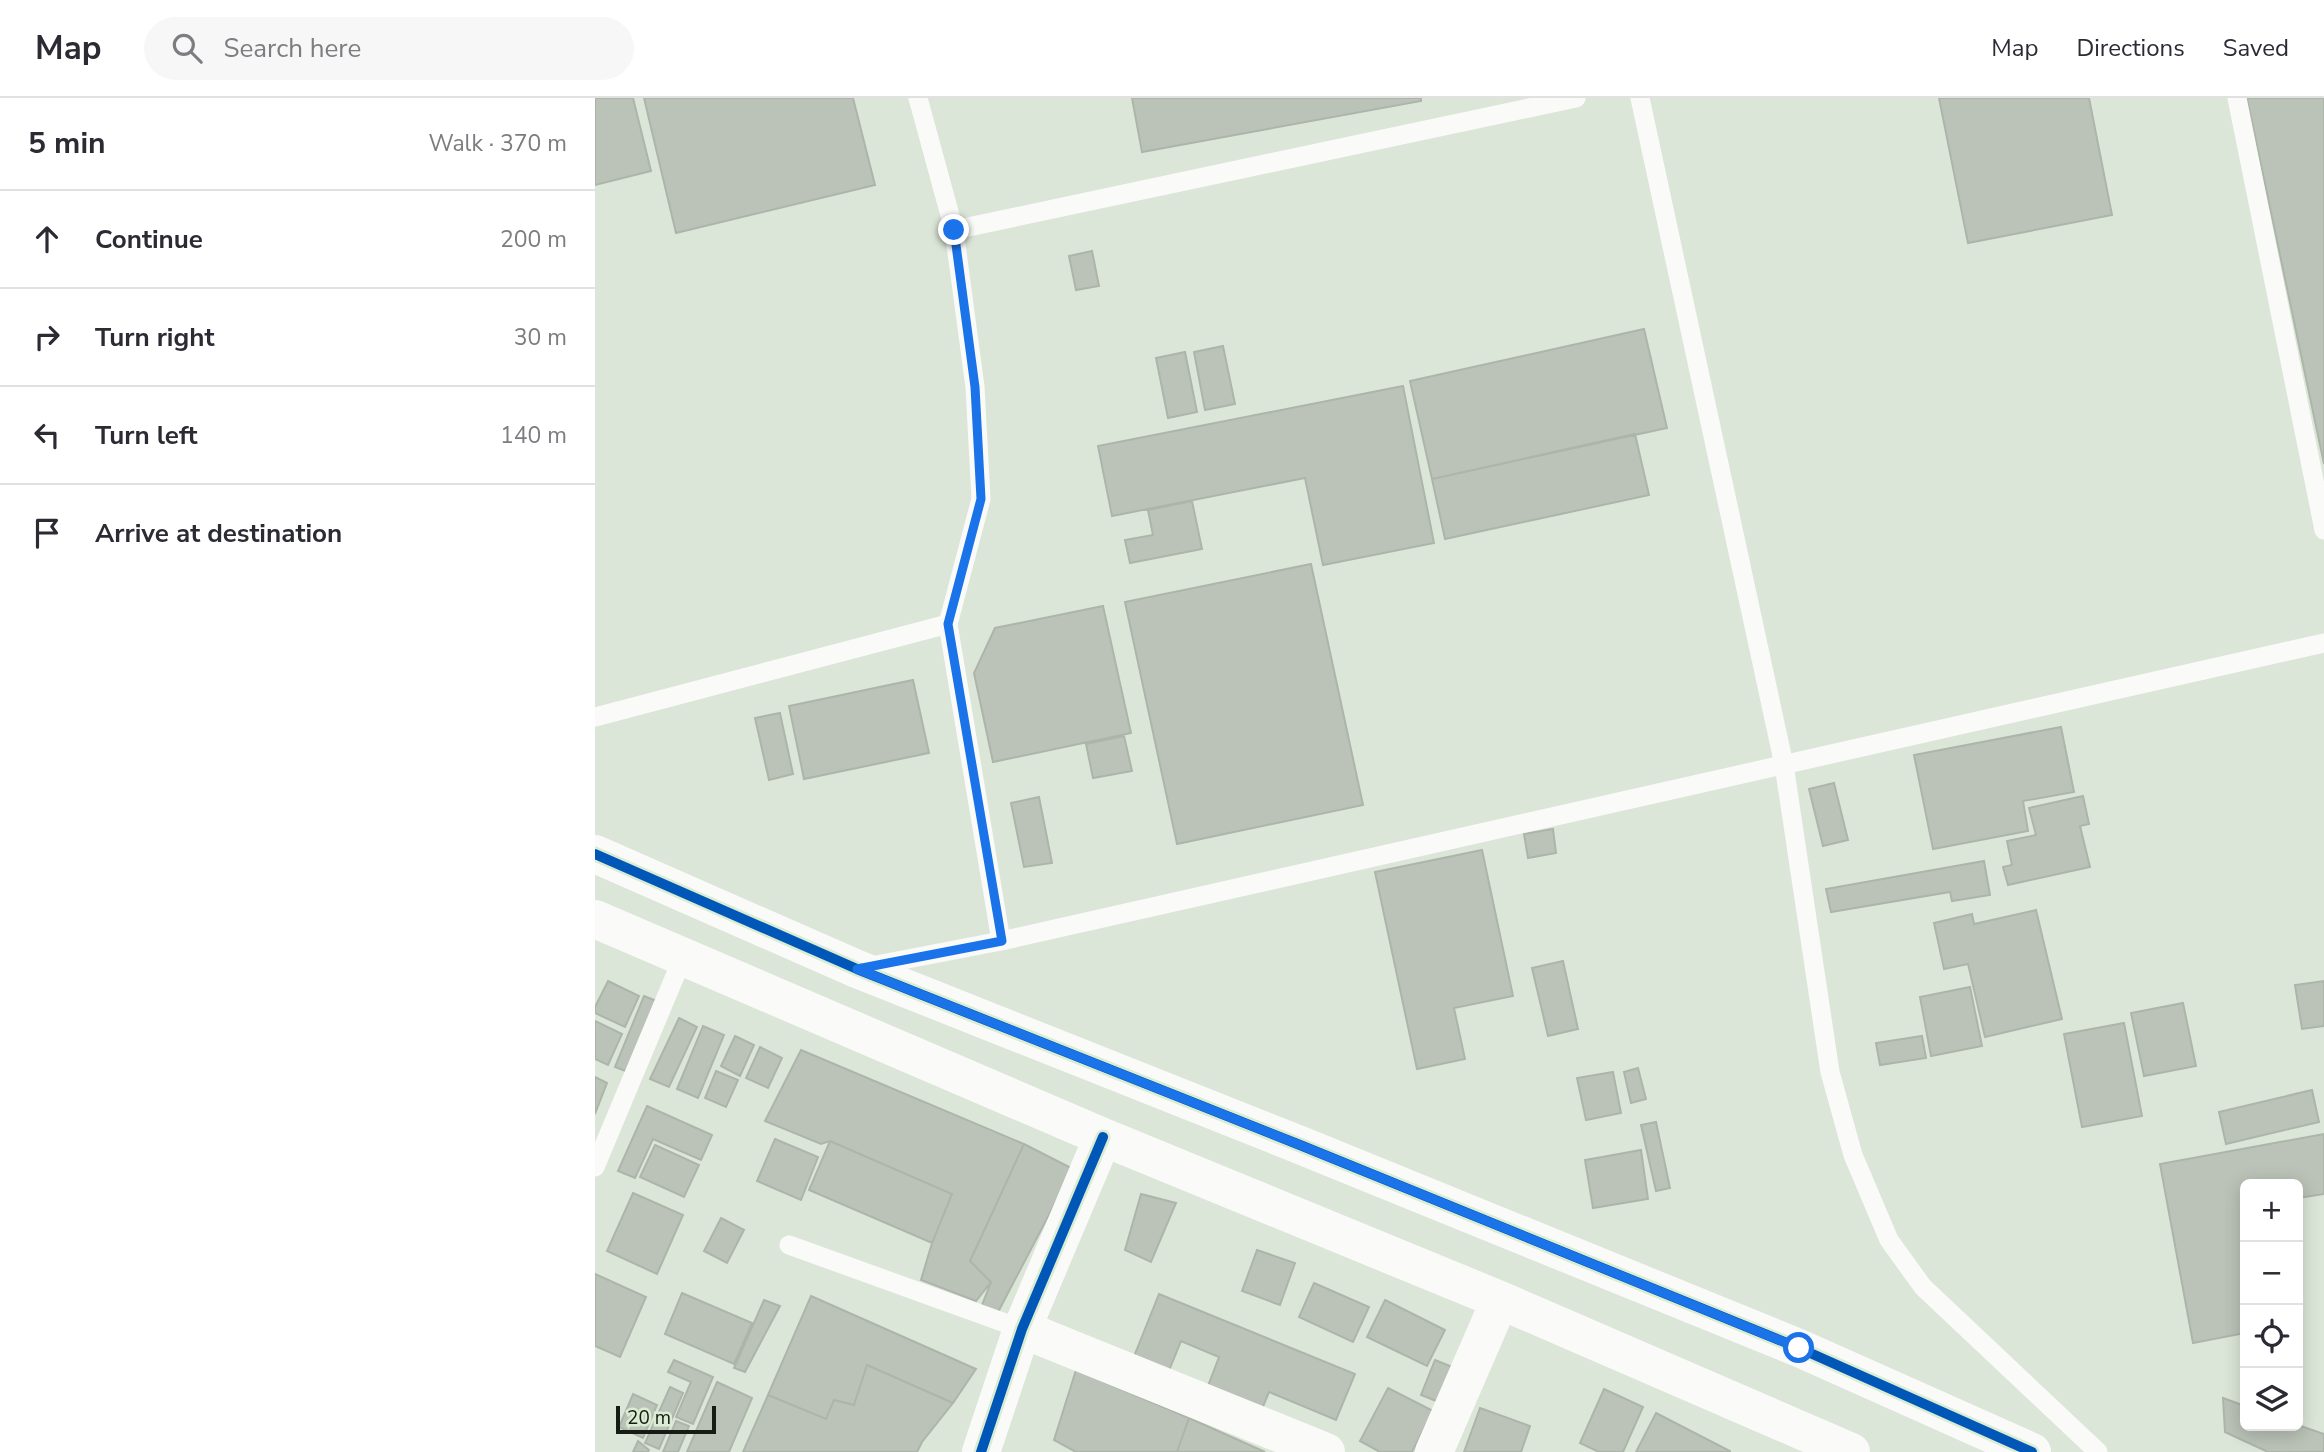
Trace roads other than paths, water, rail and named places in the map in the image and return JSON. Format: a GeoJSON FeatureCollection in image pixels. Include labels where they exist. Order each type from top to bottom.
{"type":"FeatureCollection","features":[{"type":"Feature","properties":{"kind":"street"},"geometry":{"type":"LineString","coordinates":[[595,854],[857,969],[1799,1348],[2032,1452]]}},
{"type":"Feature","properties":{"kind":"street"},"geometry":{"type":"LineString","coordinates":[[595,919],[1103,1137],[1500,1300],[1807,1443],[1850,1452]]}},
{"type":"Feature","properties":{"kind":"street"},"geometry":{"type":"LineString","coordinates":[[981,1452],[1022,1329],[1103,1137]]}},
{"type":"Feature","properties":{"kind":"street"},"geometry":{"type":"LineString","coordinates":[[1434,1452],[1500,1300]]}},
{"type":"Feature","properties":{"kind":"street"},"geometry":{"type":"LineString","coordinates":[[1022,1329],[1326,1452]]}},
{"type":"Feature","properties":{"kind":"lane"},"geometry":{"type":"LineString","coordinates":[[918,98],[954,230],[975,387],[981,499],[948,624],[1002,941]]}},
{"type":"Feature","properties":{"kind":"lane"},"geometry":{"type":"LineString","coordinates":[[954,230],[1576,98]]}},
{"type":"Feature","properties":{"kind":"lane"},"geometry":{"type":"LineString","coordinates":[[1640,98],[1784,765],[1830,1072],[1853,1155],[1889,1240],[1923,1287],[2098,1452]]}},
{"type":"Feature","properties":{"kind":"lane"},"geometry":{"type":"LineString","coordinates":[[2237,98],[2324,530]]}},
{"type":"Feature","properties":{"kind":"lane"},"geometry":{"type":"LineString","coordinates":[[595,717],[948,624]]}},
{"type":"Feature","properties":{"kind":"lane"},"geometry":{"type":"LineString","coordinates":[[857,969],[1002,941],[2324,643]]}},
{"type":"Feature","properties":{"kind":"lane"},"geometry":{"type":"LineString","coordinates":[[595,1167],[683,957]]}},
{"type":"Feature","properties":{"kind":"lane"},"geometry":{"type":"LineString","coordinates":[[789,1245],[1022,1329]]}}]}
